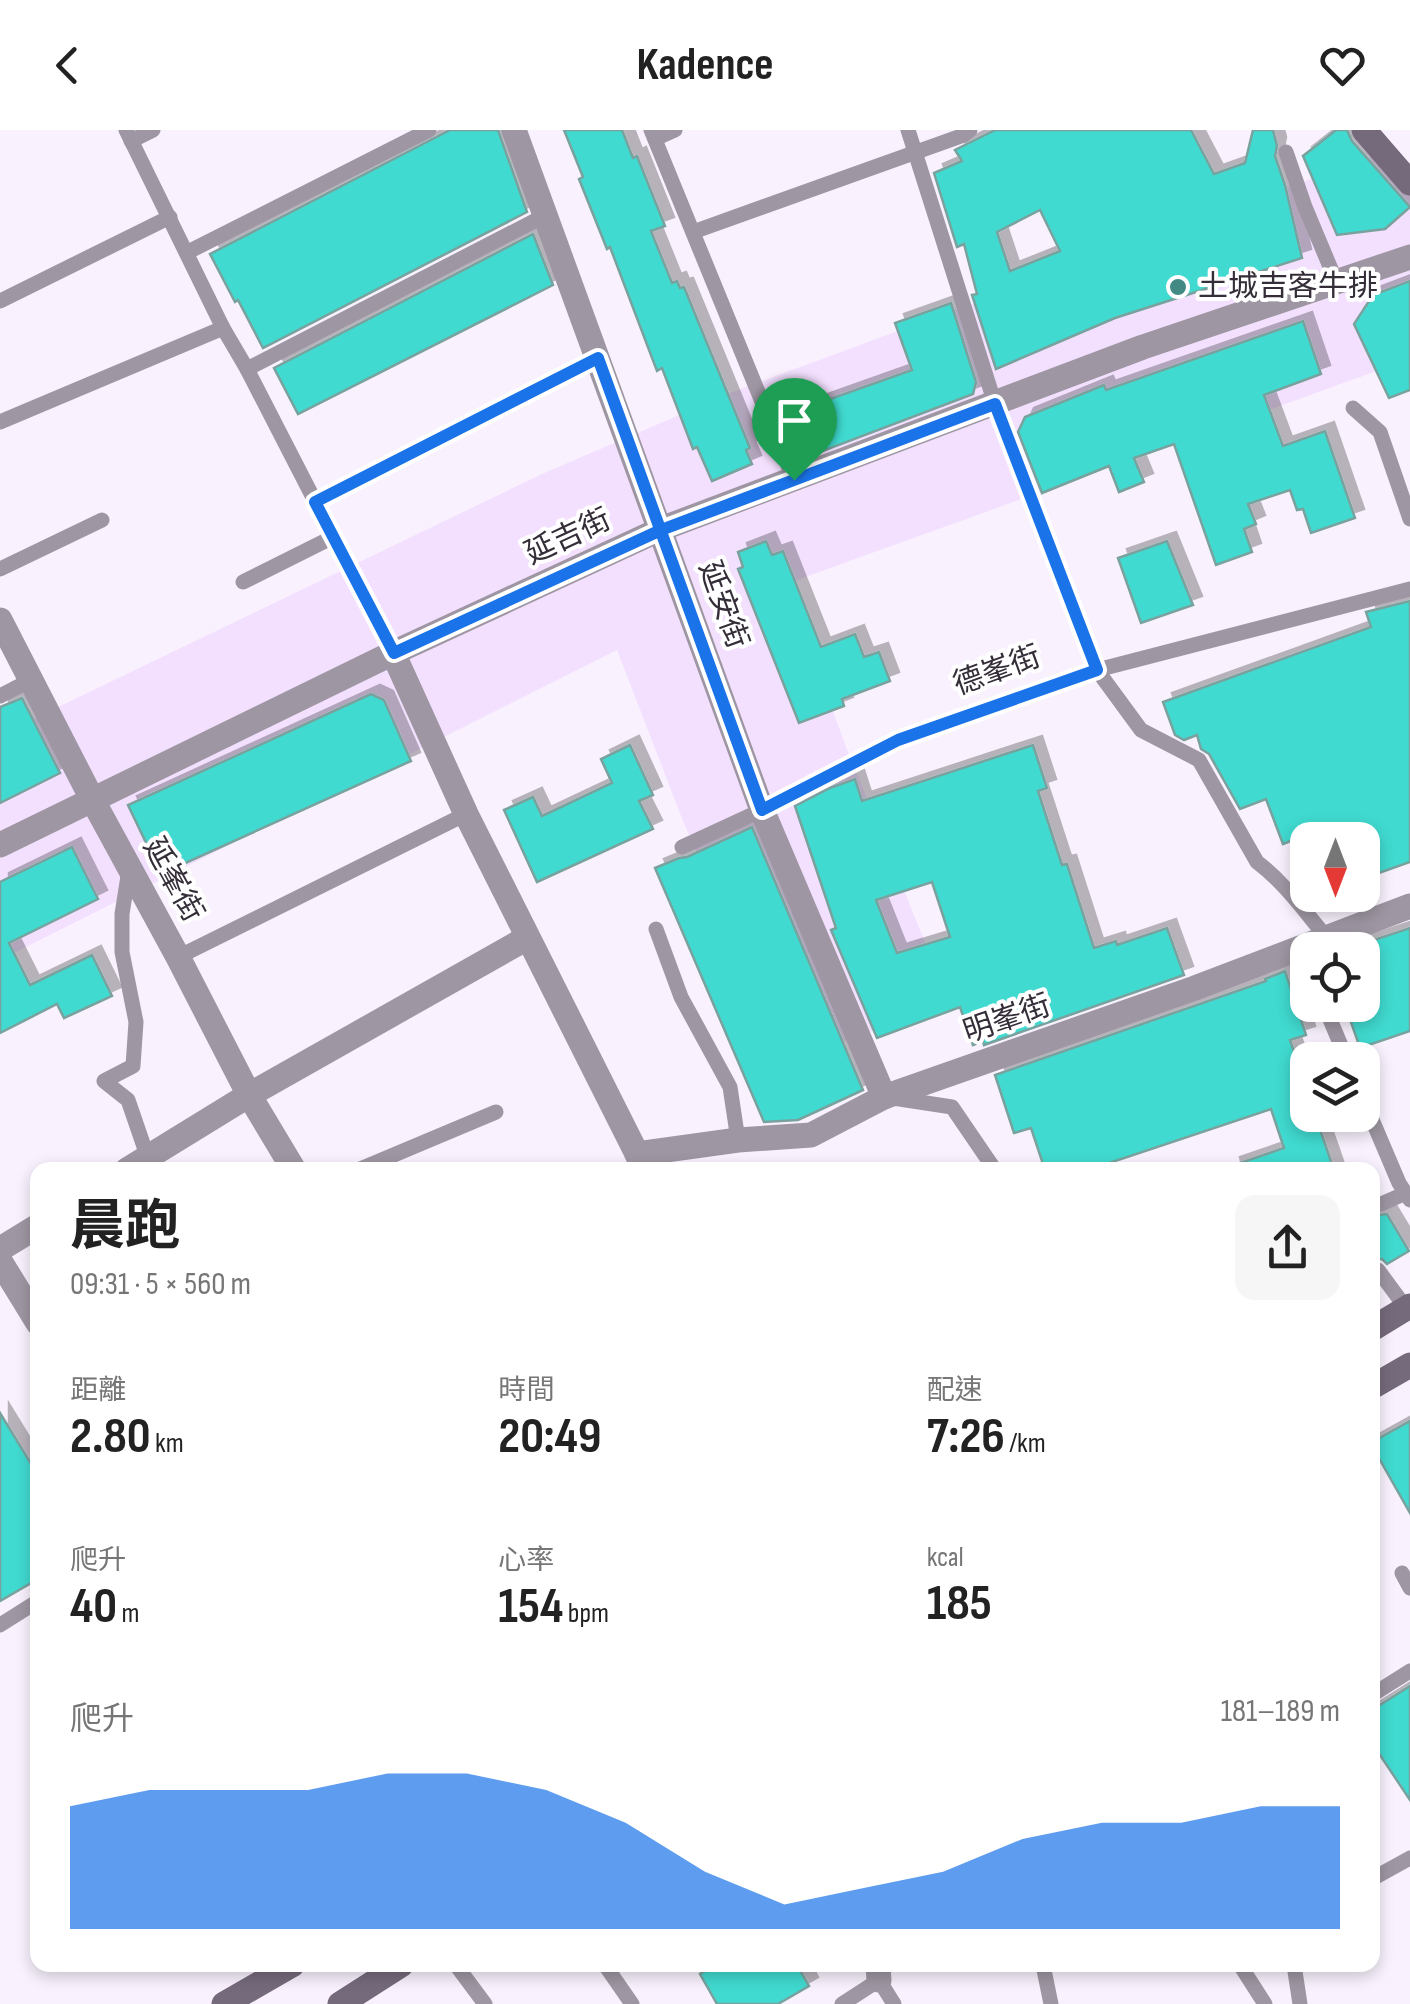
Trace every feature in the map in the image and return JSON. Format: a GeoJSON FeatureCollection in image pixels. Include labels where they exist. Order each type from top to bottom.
{"type":"FeatureCollection","features":[{"type":"Feature","properties":{"kind":"main road"},"geometry":{"type":"LineString","coordinates":[[1364,130],[1410,183]]}},
{"type":"Feature","properties":{"kind":"main road"},"geometry":{"type":"LineString","coordinates":[[1380,1324],[1408,1307]]}},
{"type":"Feature","properties":{"kind":"main road"},"geometry":{"type":"LineString","coordinates":[[1380,1382],[1410,1365]]}},
{"type":"Feature","properties":{"kind":"main road"},"geometry":{"type":"LineString","coordinates":[[224,2004],[280,1972]]}},
{"type":"Feature","properties":{"kind":"main road"},"geometry":{"type":"LineString","coordinates":[[340,2004],[390,1972]]}},
{"type":"Feature","properties":{"kind":"street","name":"延安街"},"geometry":{"type":"LineString","coordinates":[[514,130],[762,810],[884,1097]]}},
{"type":"Feature","properties":{"kind":"street","name":"延吉街"},"geometry":{"type":"LineString","coordinates":[[0,845],[394,653],[661,530],[1143,346],[1410,257]]}},
{"type":"Feature","properties":{"kind":"street","name":"延峯街"},"geometry":{"type":"LineString","coordinates":[[0,620],[249,1095],[289,1162]]}},
{"type":"Feature","properties":{"kind":"street"},"geometry":{"type":"LineString","coordinates":[[394,653],[466,814],[640,1162]]}},
{"type":"Feature","properties":{"kind":"street","name":"明峯街"},"geometry":{"type":"LineString","coordinates":[[1345,932],[1410,906]]}},
{"type":"Feature","properties":{"kind":"street"},"geometry":{"type":"LineString","coordinates":[[148,1162],[249,1095],[527,938]]}},
{"type":"Feature","properties":{"kind":"street","name":"明峯街"},"geometry":{"type":"LineString","coordinates":[[640,1162],[738,1140],[811,1135],[884,1097],[1290,962]]}},
{"type":"Feature","properties":{"kind":"street"},"geometry":{"type":"LineString","coordinates":[[0,1249],[30,1231]]}},
{"type":"Feature","properties":{"kind":"street"},"geometry":{"type":"LineString","coordinates":[[0,1261],[30,1310]]}},
{"type":"Feature","properties":{"kind":"lane"},"geometry":{"type":"LineString","coordinates":[[153,130],[129,136],[223,328],[394,653]]}},
{"type":"Feature","properties":{"kind":"lane"},"geometry":{"type":"LineString","coordinates":[[188,252],[429,130]]}},
{"type":"Feature","properties":{"kind":"lane"},"geometry":{"type":"LineString","coordinates":[[675,130],[653,135],[794,480]]}},
{"type":"Feature","properties":{"kind":"lane"},"geometry":{"type":"LineString","coordinates":[[908,130],[995,404],[1097,670],[1142,730],[1199,760],[1257,862],[1301,904],[1323,932]]}},
{"type":"Feature","properties":{"kind":"lane"},"geometry":{"type":"LineString","coordinates":[[693,232],[970,130]]}},
{"type":"Feature","properties":{"kind":"lane"},"geometry":{"type":"LineString","coordinates":[[1286,152],[1336,282]]}},
{"type":"Feature","properties":{"kind":"lane"},"geometry":{"type":"LineString","coordinates":[[247,369],[546,215]]}},
{"type":"Feature","properties":{"kind":"lane"},"geometry":{"type":"LineString","coordinates":[[6,298],[170,217]]}},
{"type":"Feature","properties":{"kind":"lane"},"geometry":{"type":"LineString","coordinates":[[0,422],[223,328]]}},
{"type":"Feature","properties":{"kind":"lane"},"geometry":{"type":"LineString","coordinates":[[315,502],[598,358]]}},
{"type":"Feature","properties":{"kind":"lane"},"geometry":{"type":"LineString","coordinates":[[1353,408],[1380,432],[1410,519]]}},
{"type":"Feature","properties":{"kind":"lane"},"geometry":{"type":"LineString","coordinates":[[0,569],[102,520]]}},
{"type":"Feature","properties":{"kind":"lane"},"geometry":{"type":"LineString","coordinates":[[243,582],[333,537]]}},
{"type":"Feature","properties":{"kind":"lane","name":"德峯街"},"geometry":{"type":"LineString","coordinates":[[682,847],[898,740],[1097,670],[1410,589]]}},
{"type":"Feature","properties":{"kind":"lane"},"geometry":{"type":"LineString","coordinates":[[0,696],[31,680]]}},
{"type":"Feature","properties":{"kind":"lane"},"geometry":{"type":"LineString","coordinates":[[178,957],[466,814]]}},
{"type":"Feature","properties":{"kind":"lane"},"geometry":{"type":"LineString","coordinates":[[129,868],[122,914],[122,952],[136,1022],[134,1066],[104,1081],[128,1100],[141,1162]]}},
{"type":"Feature","properties":{"kind":"lane"},"geometry":{"type":"LineString","coordinates":[[656,929],[680,997],[730,1087],[738,1140]]}},
{"type":"Feature","properties":{"kind":"lane"},"geometry":{"type":"LineString","coordinates":[[884,1097],[952,1107],[990,1162]]}},
{"type":"Feature","properties":{"kind":"lane"},"geometry":{"type":"LineString","coordinates":[[377,1162],[496,1112]]}},
{"type":"Feature","properties":{"kind":"lane"},"geometry":{"type":"LineString","coordinates":[[1379,1132],[1408,1196],[1381,1204]]}},
{"type":"Feature","properties":{"kind":"lane"},"geometry":{"type":"LineString","coordinates":[[1380,1272],[1408,1307]]}},
{"type":"Feature","properties":{"kind":"lane"},"geometry":{"type":"LineString","coordinates":[[0,1624],[30,1605]]}},
{"type":"Feature","properties":{"kind":"lane"},"geometry":{"type":"LineString","coordinates":[[1380,1690],[1410,1671]]}},
{"type":"Feature","properties":{"kind":"lane"},"geometry":{"type":"LineString","coordinates":[[1380,1875],[1410,1858]]}},
{"type":"Feature","properties":{"kind":"lane"},"geometry":{"type":"LineString","coordinates":[[461,1972],[484,2004]]}},
{"type":"Feature","properties":{"kind":"lane"},"geometry":{"type":"LineString","coordinates":[[610,1972],[632,2004]]}},
{"type":"Feature","properties":{"kind":"lane"},"geometry":{"type":"LineString","coordinates":[[842,2004],[878,1972],[894,2004]]}},
{"type":"Feature","properties":{"kind":"lane"},"geometry":{"type":"LineString","coordinates":[[1044,1972],[1051,2004]]}},
{"type":"Feature","properties":{"kind":"lane"},"geometry":{"type":"LineString","coordinates":[[1244,1972],[1265,2004]]}},
{"type":"Feature","properties":{"kind":"lane"},"geometry":{"type":"LineString","coordinates":[[1295,1972],[1300,2004]]}},
{"type":"Feature","properties":{"kind":"shaded area"},"geometry":{"type":"Polygon","coordinates":[[[1379,154],[1410,190],[1410,359],[786,584],[848,752],[950,1004],[788,1061],[683,821],[617,650],[0,960],[0,735],[542,474],[735,391],[1379,154]]]}},
{"type":"Feature","properties":{"kind":"building"},"geometry":{"type":"Polygon","coordinates":[[[450,130],[498,130],[527,212],[263,348],[210,254],[450,130]]]}},
{"type":"Feature","properties":{"kind":"building"},"geometry":{"type":"Polygon","coordinates":[[[564,130],[622,130],[633,158],[637,156],[665,226],[651,231],[672,283],[677,281],[680,288],[684,287],[750,448],[746,450],[752,464],[712,481],[697,447],[693,449],[662,368],[657,371],[610,247],[607,249],[564,130]]]}},
{"type":"Feature","properties":{"kind":"building"},"geometry":{"type":"Polygon","coordinates":[[[995,130],[1191,130],[1214,174],[1245,163],[1253,130],[1273,130],[1275,156],[1302,258],[1115,318],[996,369],[972,295],[977,294],[964,244],[957,247],[934,173],[962,161],[955,150],[995,130]],[[1040,210],[997,232],[1010,271],[1060,251],[1040,210]]]}},
{"type":"Feature","properties":{"kind":"building"},"geometry":{"type":"Polygon","coordinates":[[[1336,130],[1347,130],[1352,141],[1410,207],[1385,229],[1337,235],[1303,156],[1336,130]]]}},
{"type":"Feature","properties":{"kind":"building"},"geometry":{"type":"Polygon","coordinates":[[[533,234],[553,285],[298,414],[274,368],[533,234]]]}},
{"type":"Feature","properties":{"kind":"building"},"geometry":{"type":"Polygon","coordinates":[[[1410,281],[1410,390],[1389,398],[1354,324],[1373,295],[1410,281]]]}},
{"type":"Feature","properties":{"kind":"building"},"geometry":{"type":"Polygon","coordinates":[[[951,303],[976,382],[973,394],[815,454],[799,410],[912,370],[895,323],[951,303]]]}},
{"type":"Feature","properties":{"kind":"building"},"geometry":{"type":"Polygon","coordinates":[[[1303,321],[1321,374],[1264,395],[1283,446],[1325,431],[1355,518],[1311,533],[1303,509],[1297,510],[1290,490],[1248,504],[1256,524],[1244,529],[1252,552],[1216,565],[1174,444],[1134,458],[1144,482],[1119,492],[1109,466],[1042,493],[1018,432],[1025,417],[1104,385],[1106,390],[1303,321]]]}},
{"type":"Feature","properties":{"kind":"building"},"geometry":{"type":"Polygon","coordinates":[[[766,541],[772,555],[783,551],[821,647],[855,634],[864,657],[879,652],[890,681],[842,699],[844,706],[799,723],[738,569],[743,567],[738,552],[766,541]]]}},
{"type":"Feature","properties":{"kind":"building"},"geometry":{"type":"Polygon","coordinates":[[[1167,541],[1193,605],[1141,623],[1118,558],[1167,541]]]}},
{"type":"Feature","properties":{"kind":"building"},"geometry":{"type":"Polygon","coordinates":[[[1410,601],[1410,862],[1380,873],[1380,822],[1290,822],[1290,841],[1283,844],[1266,799],[1240,809],[1209,754],[1201,749],[1197,735],[1184,740],[1175,735],[1163,702],[1371,627],[1366,612],[1410,601]]]}},
{"type":"Feature","properties":{"kind":"building"},"geometry":{"type":"Polygon","coordinates":[[[371,694],[384,700],[411,761],[161,874],[128,805],[371,694]]]}},
{"type":"Feature","properties":{"kind":"building"},"geometry":{"type":"Polygon","coordinates":[[[22,698],[60,773],[0,803],[0,707],[22,698]]]}},
{"type":"Feature","properties":{"kind":"building"},"geometry":{"type":"Polygon","coordinates":[[[630,745],[653,795],[639,801],[653,829],[537,882],[504,810],[533,797],[542,816],[612,783],[601,759],[630,745]]]}},
{"type":"Feature","properties":{"kind":"building"},"geometry":{"type":"Polygon","coordinates":[[[1033,745],[1047,788],[1038,791],[1094,948],[1116,941],[1117,945],[1167,928],[1184,975],[984,1045],[983,1041],[973,1045],[960,1007],[877,1038],[831,930],[836,928],[795,806],[855,779],[862,801],[1033,745]],[[932,882],[876,900],[897,953],[950,937],[932,882]]]}},
{"type":"Feature","properties":{"kind":"building"},"geometry":{"type":"Polygon","coordinates":[[[752,827],[863,1090],[798,1120],[764,1122],[655,868],[752,827]]]}},
{"type":"Feature","properties":{"kind":"building"},"geometry":{"type":"Polygon","coordinates":[[[72,847],[98,899],[9,943],[30,985],[92,955],[112,996],[64,1018],[57,1004],[0,1033],[0,882],[72,847]]]}},
{"type":"Feature","properties":{"kind":"building"},"geometry":{"type":"Polygon","coordinates":[[[1410,928],[1410,1031],[1378,1042],[1358,1042],[1351,1022],[1380,1022],[1380,938],[1410,928]]]}},
{"type":"Feature","properties":{"kind":"building"},"geometry":{"type":"Polygon","coordinates":[[[1285,971],[1290,986],[1290,1022],[1302,1022],[1306,1035],[1290,1040],[1290,1132],[1321,1132],[1331,1162],[1243,1162],[1284,1148],[1271,1109],[1112,1162],[1042,1162],[1031,1128],[1014,1133],[995,1075],[1285,971]]]}},
{"type":"Feature","properties":{"kind":"building"},"geometry":{"type":"Polygon","coordinates":[[[1387,1214],[1409,1251],[1387,1264],[1382,1259],[1380,1215],[1387,1214]]]}},
{"type":"Feature","properties":{"kind":"building"},"geometry":{"type":"Polygon","coordinates":[[[0,1413],[30,1462],[30,1584],[0,1601],[0,1413]]]}},
{"type":"Feature","properties":{"kind":"building"},"geometry":{"type":"Polygon","coordinates":[[[1410,1421],[1410,1513],[1380,1460],[1380,1438],[1410,1421]]]}},
{"type":"Feature","properties":{"kind":"building"},"geometry":{"type":"Polygon","coordinates":[[[1410,1686],[1410,1800],[1380,1755],[1380,1705],[1410,1686]]]}},
{"type":"Feature","properties":{"kind":"building"},"geometry":{"type":"Polygon","coordinates":[[[801,1972],[809,1986],[778,2004],[717,2004],[700,1974],[801,1972]]]}},
{"type":"Feature","properties":{"kind":"place","name":"土城吉客牛排"},"geometry":{"type":"Point","coordinates":[1178,287]}},
{"type":"Feature","properties":{"kind":"route"},"geometry":{"type":"LineString","coordinates":[[794,480],[661,530],[394,653],[315,502],[598,358],[661,530],[762,810],[898,740],[1097,670],[995,404],[794,480]]}}]}
